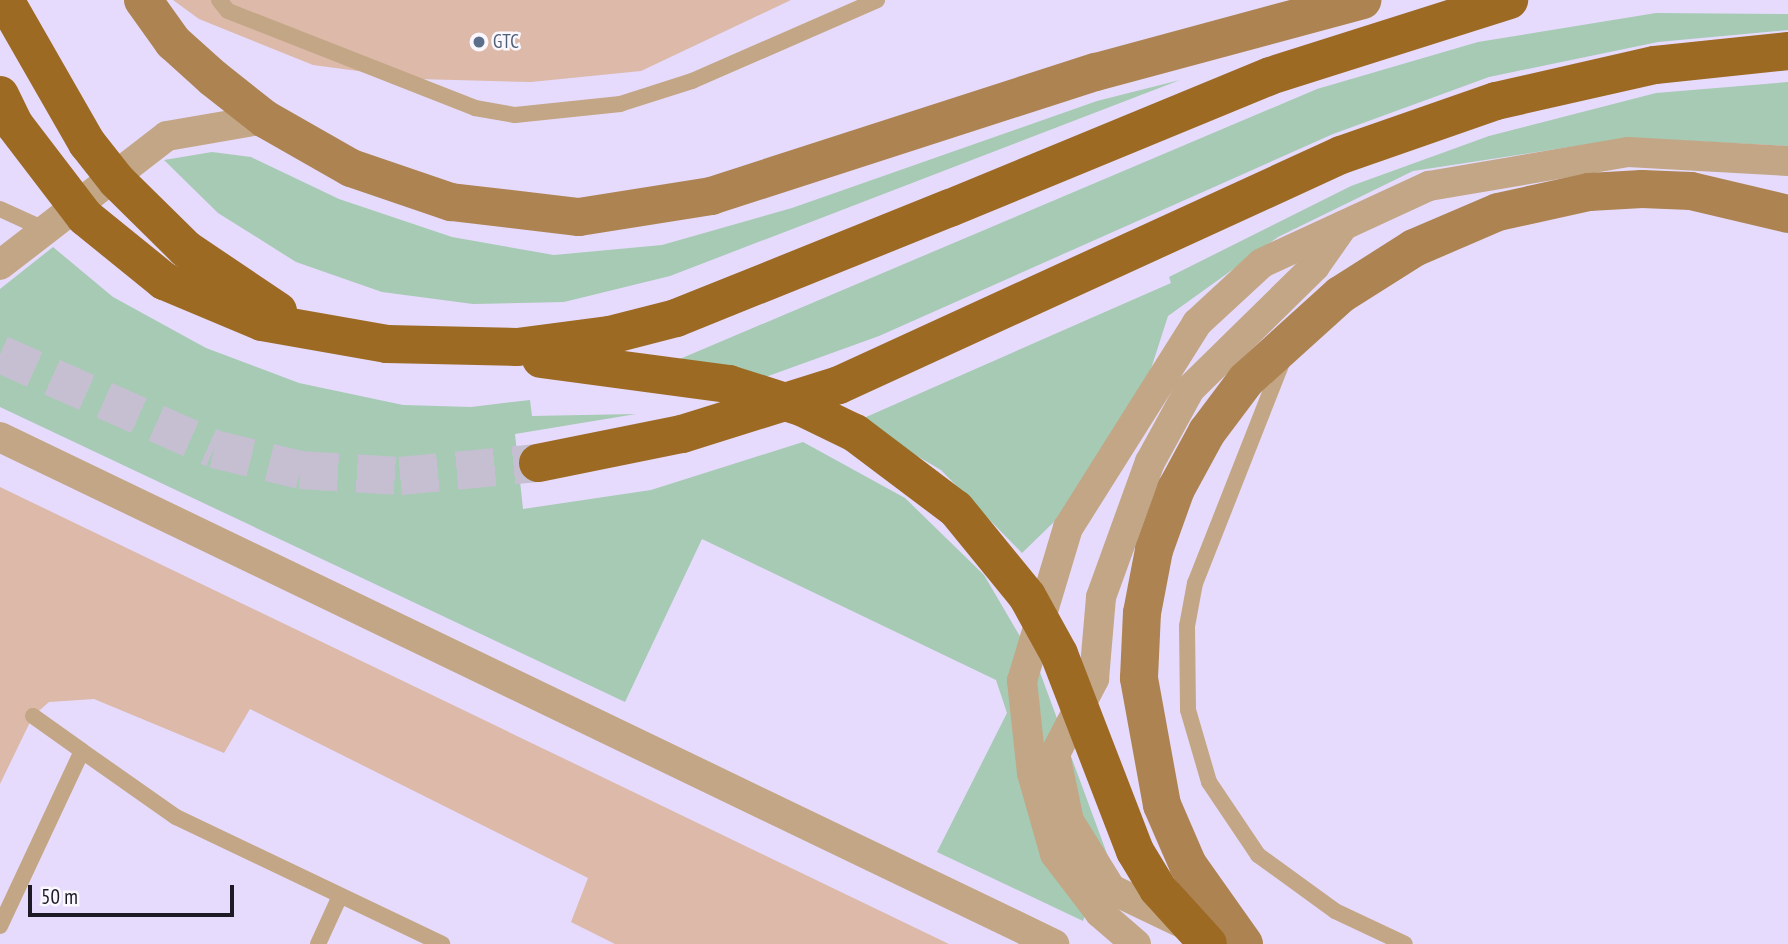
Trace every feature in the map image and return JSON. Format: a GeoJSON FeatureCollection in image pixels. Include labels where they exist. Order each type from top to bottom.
{"type":"FeatureCollection","features":[{"type":"Feature","properties":{"kind":"main road"},"geometry":{"type":"LineString","coordinates":[[5,0],[87,143],[151,218],[223,277],[324,335]]}},
{"type":"Feature","properties":{"kind":"main road"},"geometry":{"type":"LineString","coordinates":[[21,0],[50,81]]}},
{"type":"Feature","properties":{"kind":"main road"},"geometry":{"type":"LineString","coordinates":[[143,0],[173,42],[265,119],[351,168],[450,202],[579,217],[710,196],[1096,72],[1362,0]]}},
{"type":"Feature","properties":{"kind":"main road"},"geometry":{"type":"LineString","coordinates":[[452,348],[562,342],[676,318],[1270,76],[1509,0]]}},
{"type":"Feature","properties":{"kind":"main road"},"geometry":{"type":"LineString","coordinates":[[538,463],[682,434],[839,385],[1341,155],[1484,105],[1655,65],[1788,51]]}},
{"type":"Feature","properties":{"kind":"main road"},"geometry":{"type":"LineString","coordinates":[[5,107],[85,217],[164,281],[262,322],[324,335],[452,348],[729,384],[801,407],[910,469],[956,509],[1027,596],[1059,654],[1135,851],[1158,889],[1208,944]]}},
{"type":"Feature","properties":{"kind":"main road"},"geometry":{"type":"LineString","coordinates":[[1244,944],[1188,865],[1162,805],[1142,704],[1142,613],[1154,550],[1188,466],[1246,380],[1292,335],[1414,248],[1543,200],[1629,190],[1691,191],[1788,214]]}},
{"type":"Feature","properties":{"kind":"street"},"geometry":{"type":"LineString","coordinates":[[0,265],[167,136],[265,119]]}},
{"type":"Feature","properties":{"kind":"street"},"geometry":{"type":"LineString","coordinates":[[1136,944],[1100,913],[1055,854],[1032,773],[1021,681],[1068,528],[1197,323],[1262,263],[1429,186],[1628,152],[1788,160]]}},
{"type":"Feature","properties":{"kind":"street"},"geometry":{"type":"LineString","coordinates":[[1227,944],[1111,889],[1069,821],[1055,754],[1094,679],[1101,597],[1150,462],[1190,389],[1315,266],[1343,225]]}},
{"type":"Feature","properties":{"kind":"street"},"geometry":{"type":"LineString","coordinates":[[0,437],[1054,944]]}},
{"type":"Feature","properties":{"kind":"lane"},"geometry":{"type":"LineString","coordinates":[[219,0],[228,11],[475,108],[515,115],[564,115],[680,85],[877,0]]}},
{"type":"Feature","properties":{"kind":"lane"},"geometry":{"type":"LineString","coordinates":[[0,209],[46,230]]}},
{"type":"Feature","properties":{"kind":"lane"},"geometry":{"type":"LineString","coordinates":[[1292,335],[1195,583],[1186,626],[1188,710],[1209,782],[1258,855],[1335,911],[1405,944]]}},
{"type":"Feature","properties":{"kind":"lane"},"geometry":{"type":"LineString","coordinates":[[33,716],[176,817],[442,944]]}},
{"type":"Feature","properties":{"kind":"lane"},"geometry":{"type":"LineString","coordinates":[[0,926],[82,751]]}},
{"type":"Feature","properties":{"kind":"lane"},"geometry":{"type":"LineString","coordinates":[[317,944],[340,896]]}},
{"type":"Feature","properties":{"kind":"shaded area"},"geometry":{"type":"Polygon","coordinates":[[[0,0],[1788,0],[1788,944],[0,944],[0,0]]]}},
{"type":"Feature","properties":{"kind":"green space"},"geometry":{"type":"Polygon","coordinates":[[[1656,13],[1788,14],[1788,30],[1658,42],[1489,77],[1333,134],[879,336],[757,380],[668,364],[1317,89],[1478,42],[1656,13]]]}},
{"type":"Feature","properties":{"kind":"green space"},"geometry":{"type":"Polygon","coordinates":[[[1180,80],[670,276],[564,302],[473,304],[382,292],[296,262],[218,213],[164,160],[212,152],[251,157],[339,199],[452,237],[554,255],[662,245],[792,208],[1097,101],[1180,80]]]}},
{"type":"Feature","properties":{"kind":"green space"},"geometry":{"type":"Polygon","coordinates":[[[1788,82],[1788,146],[1629,138],[1413,171],[1278,237],[1168,316],[1149,375],[1058,518],[1022,553],[941,470],[857,421],[1171,283],[1169,277],[1351,186],[1489,136],[1656,93],[1788,82]]]}},
{"type":"Feature","properties":{"kind":"green space"},"geometry":{"type":"Polygon","coordinates":[[[53,247],[113,297],[206,348],[299,383],[403,405],[471,407],[530,400],[532,416],[636,414],[515,434],[523,509],[651,490],[803,442],[905,498],[984,575],[1038,667],[1116,878],[1096,888],[1083,921],[937,852],[1007,713],[996,680],[702,539],[625,702],[0,407],[0,289],[53,247]]]}},
{"type":"Feature","properties":{"kind":"building","name":"GTC"},"geometry":{"type":"Polygon","coordinates":[[[173,0],[791,0],[641,71],[531,82],[418,79],[313,65],[199,19],[173,0]]]}},
{"type":"Feature","properties":{"kind":"building"},"geometry":{"type":"Polygon","coordinates":[[[0,487],[949,944],[615,944],[571,922],[588,878],[250,709],[224,753],[94,699],[49,702],[33,716],[0,784],[0,487]]]}},
{"type":"Feature","properties":{"kind":"tunnel"},"geometry":{"type":"LineString","coordinates":[[0,354],[214,449],[300,470],[400,476],[538,463]]}},
{"type":"Feature","properties":{"kind":"place","name":"GTC"},"geometry":{"type":"Point","coordinates":[479,42]}}]}
